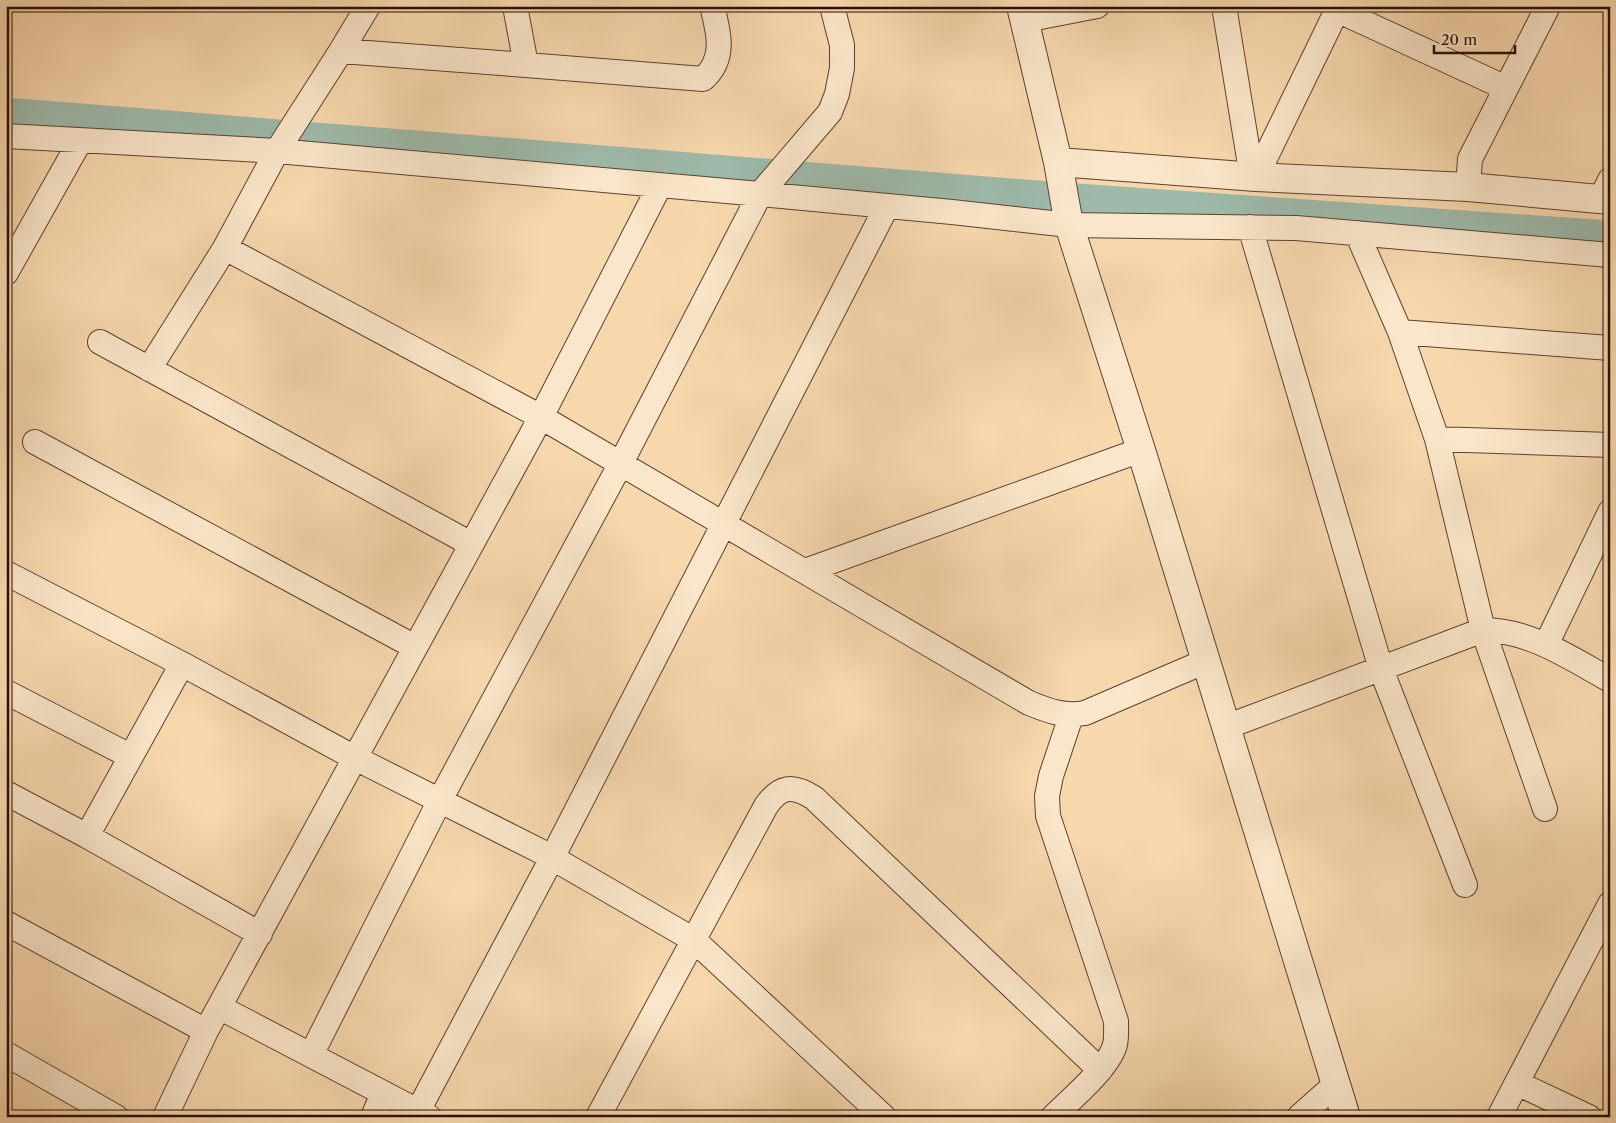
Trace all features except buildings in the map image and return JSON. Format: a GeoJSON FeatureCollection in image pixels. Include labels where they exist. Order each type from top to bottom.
{"type":"FeatureCollection","features":[{"type":"Feature","properties":{"kind":"street"},"geometry":{"type":"LineString","coordinates":[[149,369],[225,248],[277,152],[368,6]]}},
{"type":"Feature","properties":{"kind":"street"},"geometry":{"type":"LineString","coordinates":[[515,6],[526,66]]}},
{"type":"Feature","properties":{"kind":"street"},"geometry":{"type":"LineString","coordinates":[[341,51],[703,79],[712,71],[718,54],[718,29],[712,6]]}},
{"type":"Feature","properties":{"kind":"street"},"geometry":{"type":"LineString","coordinates":[[311,1055],[440,800],[621,463],[760,194],[830,112],[837,94],[842,68],[842,45],[832,6]]}},
{"type":"Feature","properties":{"kind":"street"},"geometry":{"type":"LineString","coordinates":[[1097,6],[1023,13],[1058,164],[1068,220],[1141,450],[1346,1117]]}},
{"type":"Feature","properties":{"kind":"street"},"geometry":{"type":"LineString","coordinates":[[1224,6],[1254,177]]}},
{"type":"Feature","properties":{"kind":"street"},"geometry":{"type":"LineString","coordinates":[[1468,187],[1470,159],[1548,6]]}},
{"type":"Feature","properties":{"kind":"street"},"geometry":{"type":"LineString","coordinates":[[1254,177],[1338,8],[1506,88]]}},
{"type":"Feature","properties":{"kind":"street"},"geometry":{"type":"LineString","coordinates":[[6,136],[277,152],[887,206],[1068,220],[1296,228],[1610,255]]}},
{"type":"Feature","properties":{"kind":"street"},"geometry":{"type":"LineString","coordinates":[[6,273],[80,141]]}},
{"type":"Feature","properties":{"kind":"street"},"geometry":{"type":"LineString","coordinates":[[1058,164],[1254,177],[1607,193]]}},
{"type":"Feature","properties":{"kind":"street"},"geometry":{"type":"LineString","coordinates":[[165,1117],[206,1031],[541,417],[660,185]]}},
{"type":"Feature","properties":{"kind":"street"},"geometry":{"type":"LineString","coordinates":[[219,1007],[424,1114],[552,858],[887,206]]}},
{"type":"Feature","properties":{"kind":"street"},"geometry":{"type":"LineString","coordinates":[[1250,227],[1381,669],[1465,885]]}},
{"type":"Feature","properties":{"kind":"street"},"geometry":{"type":"LineString","coordinates":[[1357,233],[1400,332],[1437,439],[1484,630],[1545,809]]}},
{"type":"Feature","properties":{"kind":"street"},"geometry":{"type":"LineString","coordinates":[[225,248],[541,417],[1029,703],[1049,711],[1071,716],[1085,712],[1206,661]]}},
{"type":"Feature","properties":{"kind":"street"},"geometry":{"type":"LineString","coordinates":[[1400,332],[1610,348]]}},
{"type":"Feature","properties":{"kind":"street"},"geometry":{"type":"LineString","coordinates":[[100,342],[471,544]]}},
{"type":"Feature","properties":{"kind":"street"},"geometry":{"type":"LineString","coordinates":[[1437,439],[1610,445]]}},
{"type":"Feature","properties":{"kind":"street"},"geometry":{"type":"LineString","coordinates":[[35,442],[415,647]]}},
{"type":"Feature","properties":{"kind":"street"},"geometry":{"type":"LineString","coordinates":[[805,571],[1141,450]]}},
{"type":"Feature","properties":{"kind":"street"},"geometry":{"type":"LineString","coordinates":[[1546,645],[1610,512]]}},
{"type":"Feature","properties":{"kind":"street"},"geometry":{"type":"LineString","coordinates":[[6,573],[182,664],[355,758],[552,858],[694,940],[884,1117]]}},
{"type":"Feature","properties":{"kind":"street"},"geometry":{"type":"LineString","coordinates":[[1226,727],[1484,630],[1515,633],[1546,645],[1610,680]]}},
{"type":"Feature","properties":{"kind":"street"},"geometry":{"type":"LineString","coordinates":[[87,836],[182,664]]}},
{"type":"Feature","properties":{"kind":"street"},"geometry":{"type":"LineString","coordinates":[[6,692],[130,756]]}},
{"type":"Feature","properties":{"kind":"street"},"geometry":{"type":"LineString","coordinates":[[1053,1117],[1100,1070],[1115,1046],[1116,1021],[1048,816],[1047,796],[1051,776],[1071,716]]}},
{"type":"Feature","properties":{"kind":"street"},"geometry":{"type":"LineString","coordinates":[[606,1113],[694,940],[766,806],[775,794],[786,789],[798,790],[814,798],[1100,1070]]}},
{"type":"Feature","properties":{"kind":"street"},"geometry":{"type":"LineString","coordinates":[[6,794],[87,836],[260,934]]}},
{"type":"Feature","properties":{"kind":"street"},"geometry":{"type":"LineString","coordinates":[[1500,1117],[1610,904]]}},
{"type":"Feature","properties":{"kind":"street"},"geometry":{"type":"LineString","coordinates":[[6,924],[206,1031]]}},
{"type":"Feature","properties":{"kind":"street"},"geometry":{"type":"LineString","coordinates":[[6,1054],[116,1117]]}},
{"type":"Feature","properties":{"kind":"street"},"geometry":{"type":"LineString","coordinates":[[1517,1083],[1589,1117]]}},
{"type":"Feature","properties":{"kind":"street"},"geometry":{"type":"LineString","coordinates":[[1299,1117],[1336,1084]]}},
{"type":"Feature","properties":{"kind":"street"},"geometry":{"type":"LineString","coordinates":[[373,1117],[383,1093]]}},
{"type":"Feature","properties":{"kind":"waterway"},"geometry":{"type":"LineString","coordinates":[[6,112],[1062,197],[1610,235]]}}]}
